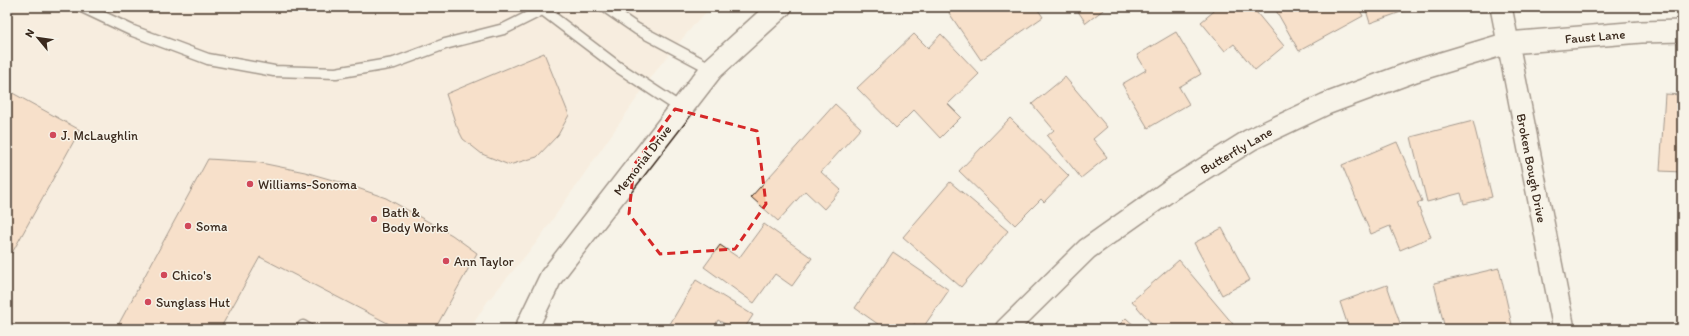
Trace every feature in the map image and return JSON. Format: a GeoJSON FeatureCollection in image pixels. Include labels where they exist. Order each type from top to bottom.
{"type":"FeatureCollection","features":[{"type":"Feature","properties":{"kind":"main road","name":"Memorial Drive"},"geometry":{"type":"LineString","coordinates":[[526,329],[551,277],[712,70],[780,7]]}},
{"type":"Feature","properties":{"kind":"street","name":"Broken Bough Drive"},"geometry":{"type":"LineString","coordinates":[[1501,7],[1564,329]]}},
{"type":"Feature","properties":{"kind":"street","name":"Faust Lane"},"geometry":{"type":"LineString","coordinates":[[1508,43],[1641,32],[1682,31]]}},
{"type":"Feature","properties":{"kind":"street","name":"Butterfly Lane"},"geometry":{"type":"LineString","coordinates":[[1006,329],[1087,249],[1173,188],[1250,140],[1326,104],[1414,71],[1508,43]]}},
{"type":"Feature","properties":{"kind":"lane"},"geometry":{"type":"LineString","coordinates":[[82,7],[133,31],[208,59],[274,71],[336,73],[394,63],[445,44],[504,29],[543,8],[618,67],[682,109]]}},
{"type":"Feature","properties":{"kind":"lane"},"geometry":{"type":"LineString","coordinates":[[605,7],[637,29],[712,70]]}},
{"type":"Feature","properties":{"kind":"lane"},"geometry":{"type":"LineString","coordinates":[[301,329],[302,326],[308,329]]}},
{"type":"Feature","properties":{"kind":"highlighted area"},"geometry":{"type":"Polygon","coordinates":[[[675,109],[757,131],[766,204],[735,249],[660,254],[629,214],[634,165],[675,109]]]}},
{"type":"Feature","properties":{"kind":"shaded area"},"geometry":{"type":"Polygon","coordinates":[[[7,7],[712,7],[698,20],[660,65],[536,243],[487,302],[470,329],[7,329],[7,7]]]}},
{"type":"Feature","properties":{"kind":"building"},"geometry":{"type":"Polygon","coordinates":[[[958,7],[1036,7],[1043,17],[981,60],[949,13],[958,7]]]}},
{"type":"Feature","properties":{"kind":"building"},"geometry":{"type":"Polygon","coordinates":[[[1075,7],[1107,7],[1086,23],[1075,7]]]}},
{"type":"Feature","properties":{"kind":"building"},"geometry":{"type":"Polygon","coordinates":[[[1219,7],[1252,7],[1284,46],[1255,70],[1234,44],[1225,51],[1201,22],[1219,7]]]}},
{"type":"Feature","properties":{"kind":"building"},"geometry":{"type":"Polygon","coordinates":[[[1274,7],[1358,7],[1363,16],[1299,51],[1274,7]]]}},
{"type":"Feature","properties":{"kind":"building"},"geometry":{"type":"Polygon","coordinates":[[[1365,7],[1415,7],[1370,23],[1365,7]]]}},
{"type":"Feature","properties":{"kind":"building"},"geometry":{"type":"Polygon","coordinates":[[[1176,32],[1201,74],[1179,87],[1189,104],[1148,128],[1122,84],[1146,70],[1137,55],[1176,32]]]}},
{"type":"Feature","properties":{"kind":"building"},"geometry":{"type":"Polygon","coordinates":[[[914,34],[928,48],[941,34],[979,74],[948,104],[961,117],[940,138],[914,110],[896,128],[857,88],[914,34]]]}},
{"type":"Feature","properties":{"kind":"building"},"geometry":{"type":"Polygon","coordinates":[[[544,53],[569,115],[558,135],[537,157],[509,165],[482,154],[463,139],[456,125],[446,94],[544,53]]]}},
{"type":"Feature","properties":{"kind":"building"},"geometry":{"type":"Polygon","coordinates":[[[1065,77],[1107,127],[1093,139],[1107,157],[1081,178],[1047,136],[1054,130],[1032,104],[1065,77]]]}},
{"type":"Feature","properties":{"kind":"building"},"geometry":{"type":"Polygon","coordinates":[[[7,90],[80,130],[12,253],[7,250],[7,90]]]}},
{"type":"Feature","properties":{"kind":"building"},"geometry":{"type":"Polygon","coordinates":[[[1665,94],[1682,95],[1682,172],[1660,171],[1665,94]]]}},
{"type":"Feature","properties":{"kind":"building"},"geometry":{"type":"Polygon","coordinates":[[[835,104],[861,128],[821,172],[841,190],[824,209],[805,191],[778,221],[751,197],[835,104]]]}},
{"type":"Feature","properties":{"kind":"building"},"geometry":{"type":"Polygon","coordinates":[[[1010,118],[1069,176],[1044,202],[1041,199],[1015,225],[959,171],[1010,118]]]}},
{"type":"Feature","properties":{"kind":"building"},"geometry":{"type":"Polygon","coordinates":[[[1473,121],[1492,197],[1464,204],[1461,193],[1427,202],[1411,137],[1473,121]]]}},
{"type":"Feature","properties":{"kind":"building"},"geometry":{"type":"Polygon","coordinates":[[[1397,142],[1422,201],[1417,203],[1431,237],[1400,250],[1390,226],[1371,234],[1342,165],[1397,142]]]}},
{"type":"Feature","properties":{"kind":"building"},"geometry":{"type":"Polygon","coordinates":[[[208,159],[256,162],[305,172],[386,198],[452,235],[477,253],[435,329],[399,329],[260,257],[220,329],[116,329],[208,159]]]}},
{"type":"Feature","properties":{"kind":"building"},"geometry":{"type":"Polygon","coordinates":[[[950,182],[1008,231],[961,287],[903,237],[950,182]]]}},
{"type":"Feature","properties":{"kind":"building"},"geometry":{"type":"Polygon","coordinates":[[[764,224],[812,258],[792,286],[775,274],[754,303],[704,267],[720,245],[739,258],[764,224]]]}},
{"type":"Feature","properties":{"kind":"building"},"geometry":{"type":"Polygon","coordinates":[[[1222,228],[1250,280],[1222,295],[1194,243],[1222,228]]]}},
{"type":"Feature","properties":{"kind":"building"},"geometry":{"type":"Polygon","coordinates":[[[893,252],[949,290],[922,329],[914,324],[911,329],[885,329],[855,308],[893,252]]]}},
{"type":"Feature","properties":{"kind":"building"},"geometry":{"type":"Polygon","coordinates":[[[1179,260],[1233,324],[1227,329],[1156,329],[1132,301],[1179,260]]]}},
{"type":"Feature","properties":{"kind":"building"},"geometry":{"type":"Polygon","coordinates":[[[1499,268],[1513,329],[1445,329],[1434,283],[1499,268]]]}},
{"type":"Feature","properties":{"kind":"building"},"geometry":{"type":"Polygon","coordinates":[[[696,280],[753,315],[744,329],[734,329],[718,320],[713,329],[667,329],[696,280]]]}},
{"type":"Feature","properties":{"kind":"building"},"geometry":{"type":"Polygon","coordinates":[[[1387,285],[1402,329],[1349,329],[1340,302],[1387,285]]]}},
{"type":"Feature","properties":{"kind":"building"},"geometry":{"type":"Polygon","coordinates":[[[1126,318],[1138,329],[1115,329],[1126,318]]]}},
{"type":"Feature","properties":{"kind":"place","name":"J. McLaughlin"},"geometry":{"type":"Point","coordinates":[53,135]}},
{"type":"Feature","properties":{"kind":"place","name":"Williams-Sonoma"},"geometry":{"type":"Point","coordinates":[250,184]}},
{"type":"Feature","properties":{"kind":"place","name":"Bath & Body Works"},"geometry":{"type":"Point","coordinates":[374,219]}},
{"type":"Feature","properties":{"kind":"place","name":"Soma"},"geometry":{"type":"Point","coordinates":[188,226]}},
{"type":"Feature","properties":{"kind":"place","name":"Ann Taylor"},"geometry":{"type":"Point","coordinates":[446,261]}},
{"type":"Feature","properties":{"kind":"place","name":"Chico's"},"geometry":{"type":"Point","coordinates":[164,275]}},
{"type":"Feature","properties":{"kind":"place","name":"Sunglass Hut"},"geometry":{"type":"Point","coordinates":[148,302]}}]}
